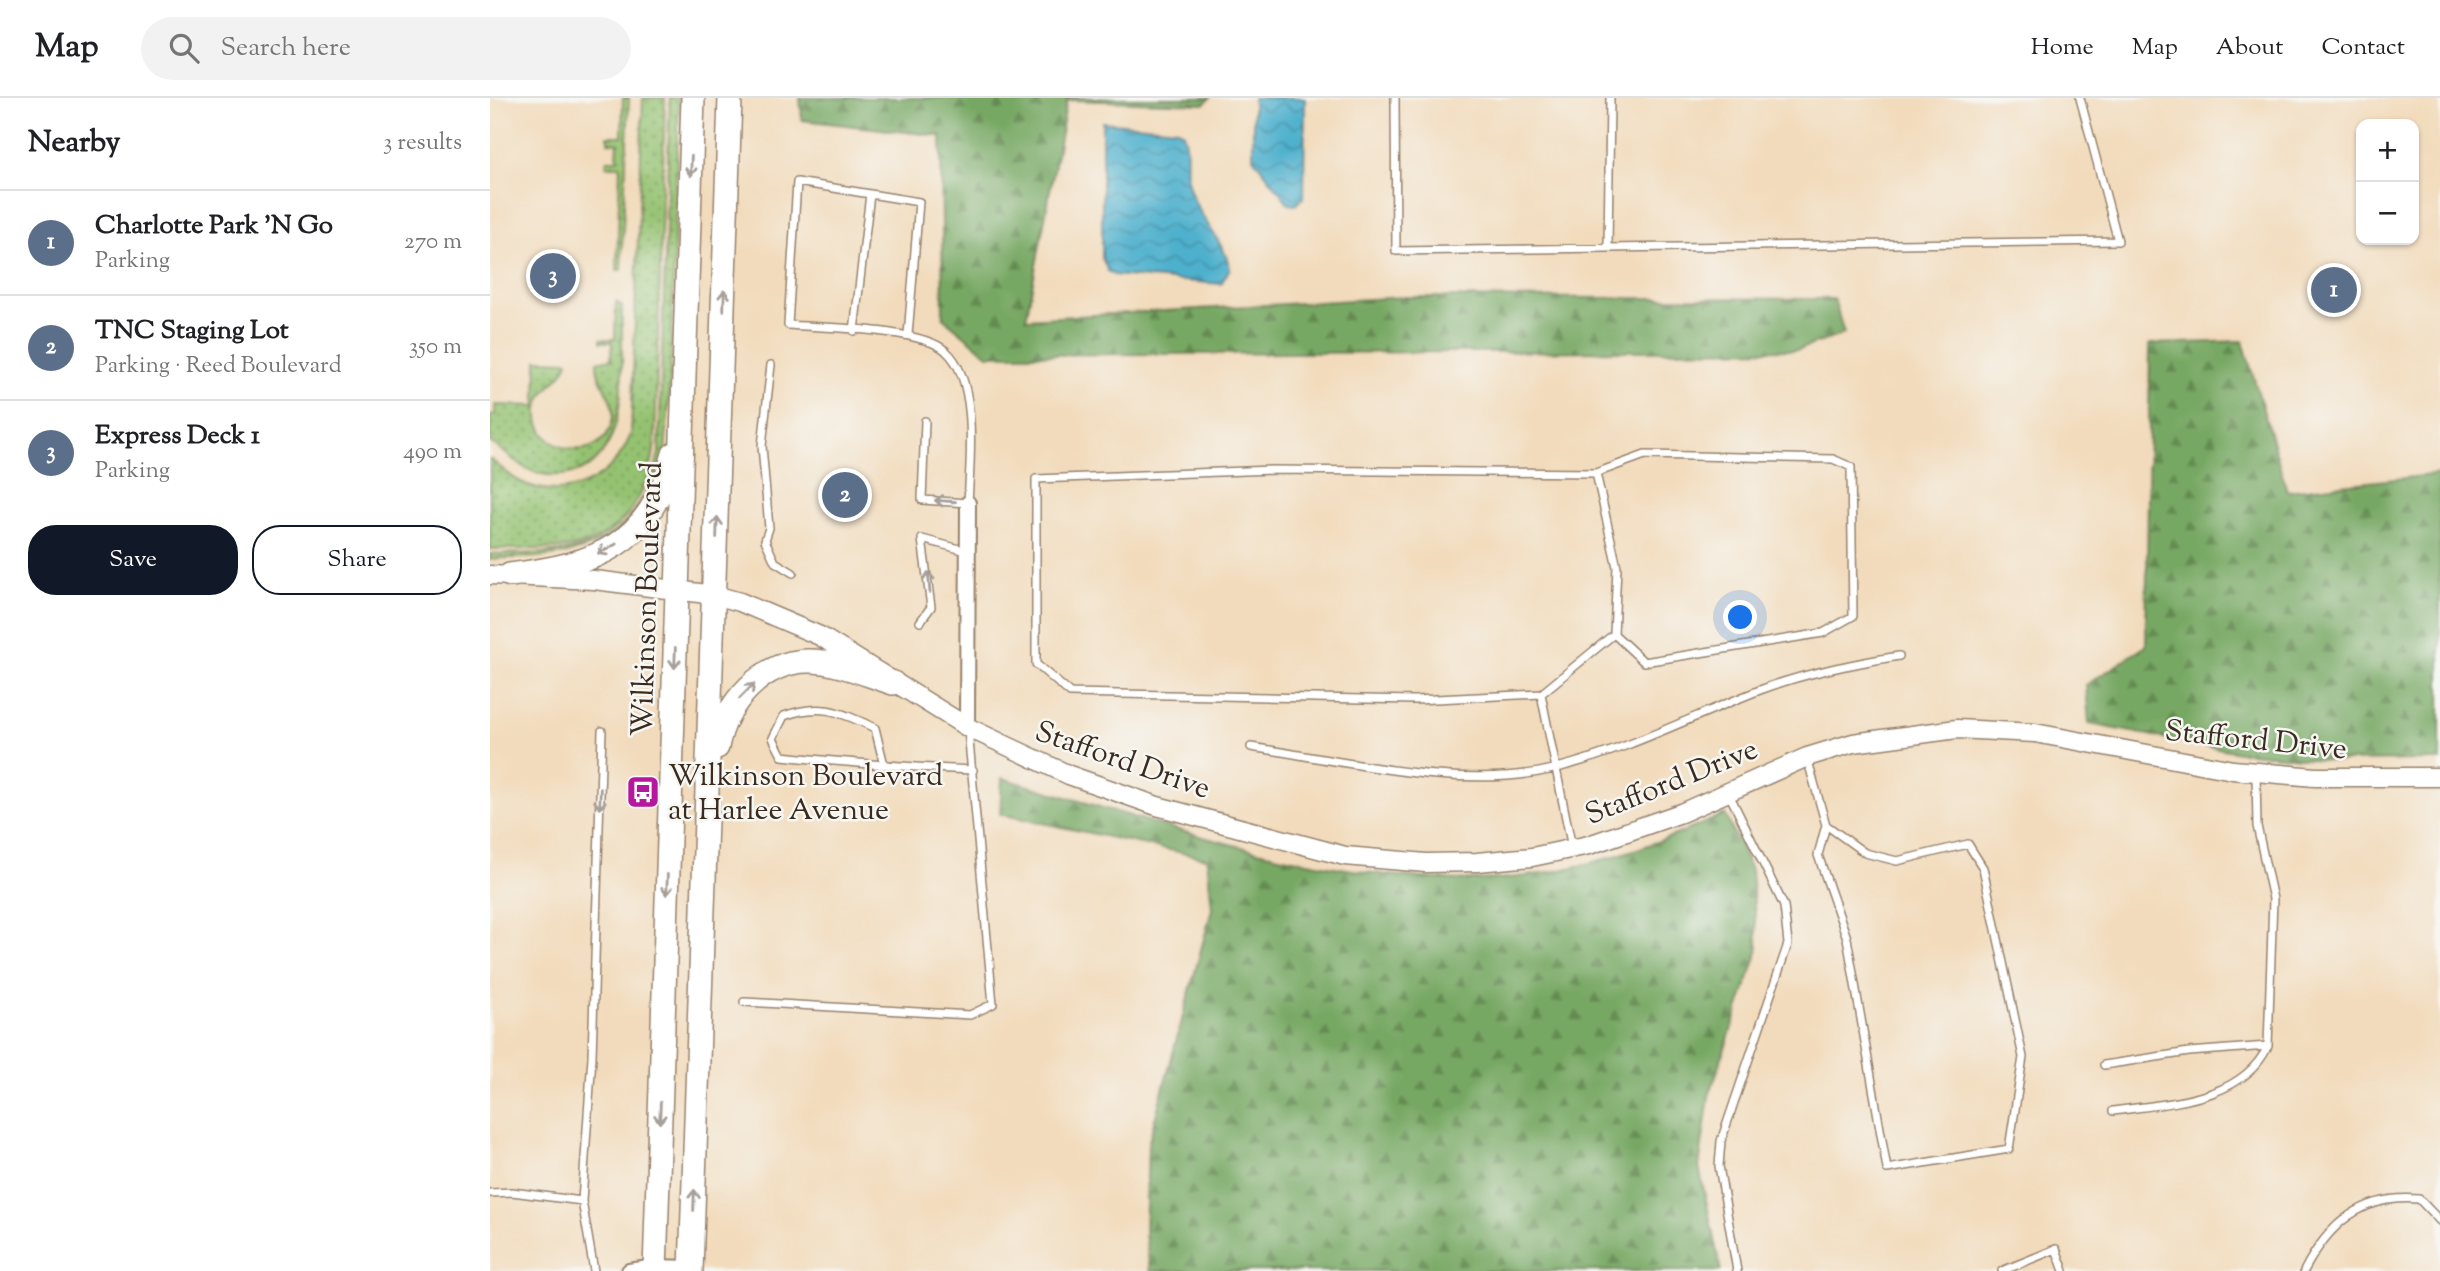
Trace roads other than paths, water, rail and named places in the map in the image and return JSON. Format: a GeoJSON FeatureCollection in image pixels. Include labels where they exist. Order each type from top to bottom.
{"type":"FeatureCollection","features":[{"type":"Feature","properties":{"kind":"main road","name":"Wilkinson Boulevard"},"geometry":{"type":"LineString","coordinates":[[655,1269],[693,98]]}},
{"type":"Feature","properties":{"kind":"main road"},"geometry":{"type":"LineString","coordinates":[[691,1270],[730,98]]}},
{"type":"Feature","properties":{"kind":"main road"},"geometry":{"type":"LineString","coordinates":[[500,575],[554,569],[587,559],[626,539],[656,503],[667,477],[684,410]]}},
{"type":"Feature","properties":{"kind":"main road"},"geometry":{"type":"LineString","coordinates":[[708,799],[719,738],[729,712],[743,693],[766,674],[786,664],[809,661],[840,666],[894,683]]}},
{"type":"Feature","properties":{"kind":"street"},"geometry":{"type":"LineString","coordinates":[[967,727],[968,503]]}},
{"type":"Feature","properties":{"kind":"street","name":"Stafford Drive"},"geometry":{"type":"LineString","coordinates":[[500,575],[594,580],[715,595],[778,616],[820,636],[967,727],[1069,775],[1157,806],[1345,856],[1426,863],[1477,862],[1573,849],[1630,833],[1807,757],[1853,743],[1957,729],[1998,730],[2070,738],[2188,764],[2315,778],[2440,777]]}},
{"type":"Feature","properties":{"kind":"street"},"geometry":{"type":"LineString","coordinates":[[629,1271],[691,1270]]}},
{"type":"Feature","properties":{"kind":"lane"},"geometry":{"type":"LineString","coordinates":[[1395,98],[1396,251],[2118,241],[2080,98]]}},
{"type":"Feature","properties":{"kind":"lane"},"geometry":{"type":"LineString","coordinates":[[1608,248],[1610,98]]}},
{"type":"Feature","properties":{"kind":"lane"},"geometry":{"type":"LineString","coordinates":[[908,335],[919,202],[797,182],[788,325],[908,335],[946,351],[964,379],[971,457],[968,503],[922,500],[925,421]]}},
{"type":"Feature","properties":{"kind":"lane"},"geometry":{"type":"LineString","coordinates":[[854,331],[870,194]]}},
{"type":"Feature","properties":{"kind":"lane"},"geometry":{"type":"LineString","coordinates":[[771,365],[762,446],[769,528],[765,540],[775,562],[793,573]]}},
{"type":"Feature","properties":{"kind":"lane"},"geometry":{"type":"LineString","coordinates":[[1596,473],[1617,567],[1614,634],[1541,694],[1415,700],[1070,693],[1036,664],[1036,479],[1272,470],[1596,473],[1645,455],[1833,459],[1850,467],[1853,616],[1823,632],[1644,662],[1614,634]]}},
{"type":"Feature","properties":{"kind":"lane"},"geometry":{"type":"LineString","coordinates":[[920,622],[931,607],[922,539],[968,551]]}},
{"type":"Feature","properties":{"kind":"lane"},"geometry":{"type":"LineString","coordinates":[[1251,747],[1474,779],[1556,768],[1671,728],[1762,690],[1839,666],[1899,656]]}},
{"type":"Feature","properties":{"kind":"lane"},"geometry":{"type":"LineString","coordinates":[[1541,694],[1573,849]]}},
{"type":"Feature","properties":{"kind":"lane"},"geometry":{"type":"LineString","coordinates":[[884,765],[875,728],[840,712],[807,707],[784,716],[773,738],[782,756],[884,765],[973,769]]}},
{"type":"Feature","properties":{"kind":"lane"},"geometry":{"type":"LineString","coordinates":[[744,1002],[970,1015],[993,1004],[967,727]]}},
{"type":"Feature","properties":{"kind":"lane"},"geometry":{"type":"LineString","coordinates":[[594,1271],[582,1201],[602,731]]}},
{"type":"Feature","properties":{"kind":"lane"},"geometry":{"type":"LineString","coordinates":[[1807,757],[1826,825],[1818,855],[1847,938],[1887,1169],[2009,1149],[2023,1057],[1983,869],[1968,844],[1897,861],[1865,853],[1826,825]]}},
{"type":"Feature","properties":{"kind":"lane"},"geometry":{"type":"LineString","coordinates":[[2113,1111],[2206,1097],[2260,1064],[2268,1046],[2273,900],[2257,826],[2256,772]]}},
{"type":"Feature","properties":{"kind":"lane"},"geometry":{"type":"LineString","coordinates":[[1728,792],[1784,906],[1788,944],[1721,1141],[1719,1166],[1737,1271]]}},
{"type":"Feature","properties":{"kind":"lane"},"geometry":{"type":"LineString","coordinates":[[2104,1065],[2189,1052],[2268,1046]]}},
{"type":"Feature","properties":{"kind":"lane"},"geometry":{"type":"LineString","coordinates":[[490,1193],[512,1192],[582,1201]]}},
{"type":"Feature","properties":{"kind":"lane"},"geometry":{"type":"LineString","coordinates":[[2304,1271],[2318,1243],[2368,1203],[2397,1197],[2419,1199],[2440,1221]]}},
{"type":"Feature","properties":{"kind":"lane"},"geometry":{"type":"LineString","coordinates":[[2002,1271],[2056,1249],[2064,1271]]}},
{"type":"Feature","properties":{"kind":"water"},"geometry":{"type":"Polygon","coordinates":[[[1253,98],[1305,98],[1304,197],[1295,205],[1289,204],[1253,157],[1253,98]]]}},
{"type":"Feature","properties":{"kind":"water"},"geometry":{"type":"Polygon","coordinates":[[[1102,122],[1178,129],[1183,133],[1191,194],[1221,246],[1230,268],[1221,284],[1114,275],[1108,271],[1102,258],[1102,122]]]}},
{"type":"Feature","properties":{"kind":"place","name":"Express Deck 1"},"geometry":{"type":"Point","coordinates":[553,276]}},
{"type":"Feature","properties":{"kind":"place","name":"Charlotte Park 'N Go"},"geometry":{"type":"Point","coordinates":[2334,290]}},
{"type":"Feature","properties":{"kind":"place","name":"TNC Staging Lot"},"geometry":{"type":"Point","coordinates":[845,495]}},
{"type":"Feature","properties":{"kind":"place","name":"Wilkinson Boulevard at Harlee Avenue"},"geometry":{"type":"Point","coordinates":[643,792]}}]}
